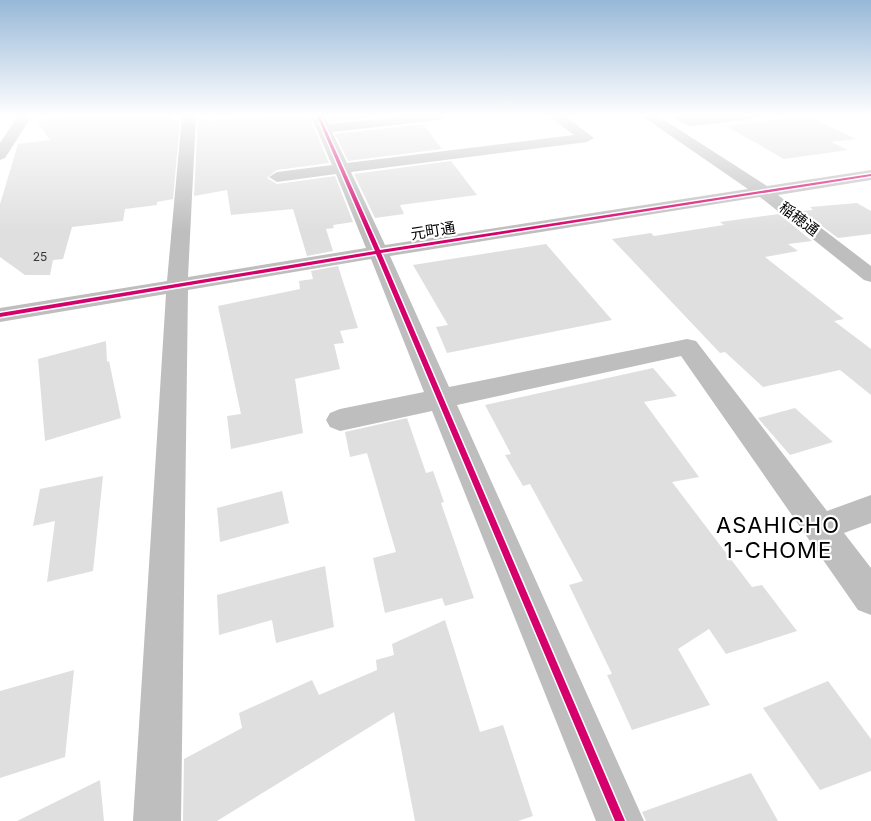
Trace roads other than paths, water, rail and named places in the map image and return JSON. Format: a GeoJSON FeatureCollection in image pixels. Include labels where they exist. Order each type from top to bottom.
{"type":"FeatureCollection","features":[{"type":"Feature","properties":{"kind":"street"},"geometry":{"type":"LineString","coordinates":[[157,821],[177,284],[186,154]]}},
{"type":"Feature","properties":{"kind":"street"},"geometry":{"type":"LineString","coordinates":[[335,154],[620,821]]}},
{"type":"Feature","properties":{"kind":"street"},"geometry":{"type":"LineString","coordinates":[[277,177],[458,154]]}},
{"type":"Feature","properties":{"kind":"street","name":"稲穂通"},"geometry":{"type":"LineString","coordinates":[[707,154],[764,192],[871,276]]}},
{"type":"Feature","properties":{"kind":"street","name":"元町通"},"geometry":{"type":"LineString","coordinates":[[0,315],[177,284],[871,175]]}},
{"type":"Feature","properties":{"kind":"street"},"geometry":{"type":"LineString","coordinates":[[340,420],[687,347],[818,528],[871,597]]}},
{"type":"Feature","properties":{"kind":"street"},"geometry":{"type":"LineString","coordinates":[[818,528],[871,509]]}},
{"type":"Feature","properties":{"kind":"district","name":"ASAHICHO 1-CHOME"},"geometry":{"type":"Point","coordinates":[778,538]}}]}
